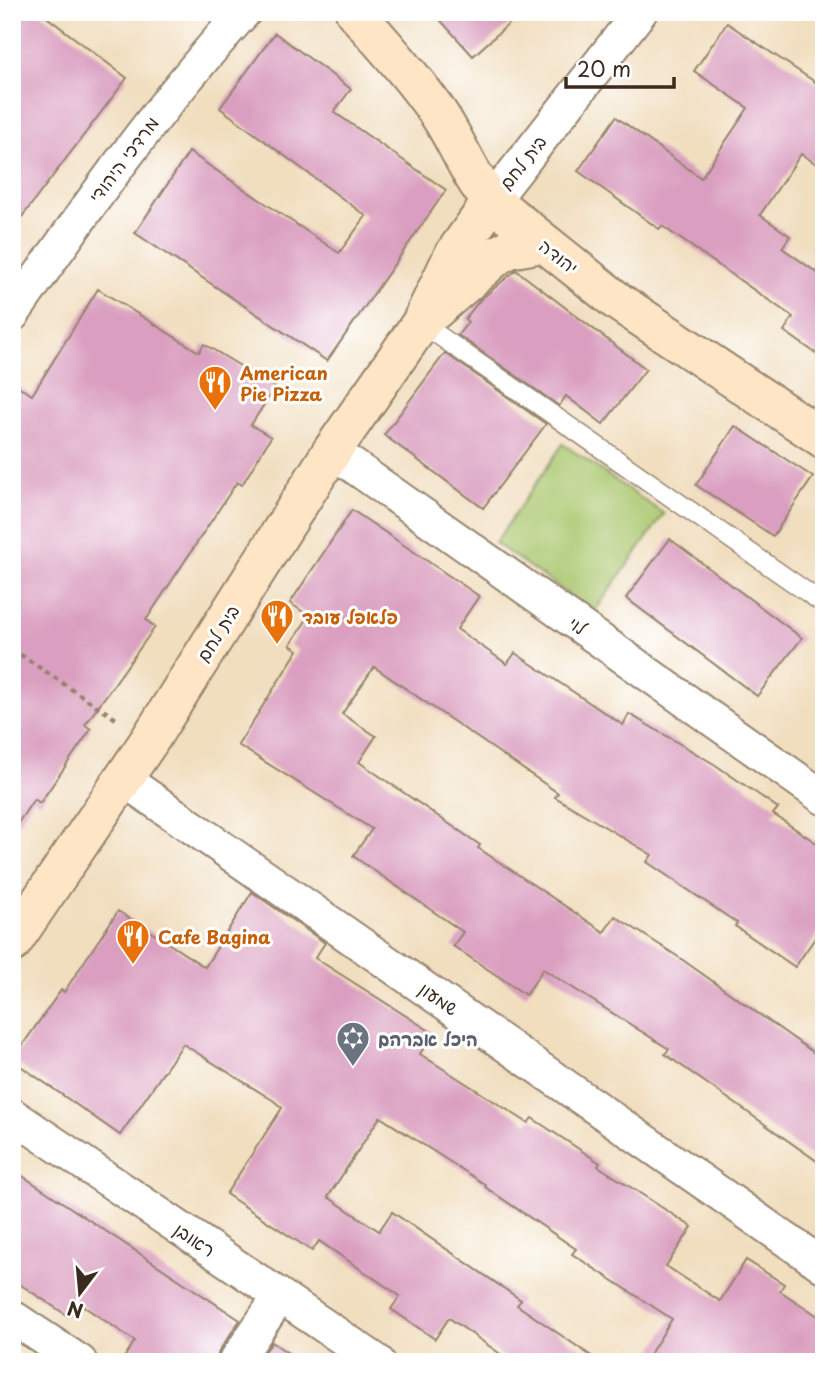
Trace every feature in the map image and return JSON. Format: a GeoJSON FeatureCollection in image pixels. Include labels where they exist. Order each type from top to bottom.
{"type":"FeatureCollection","features":[{"type":"Feature","properties":{"kind":"street","name":"מרדכי היהודי"},"geometry":{"type":"LineString","coordinates":[[12,315],[98,191],[194,67],[244,12]]}},
{"type":"Feature","properties":{"kind":"street","name":"יהודה"},"geometry":{"type":"LineString","coordinates":[[355,12],[412,78],[450,132],[478,186],[492,201],[617,301],[824,439]]}},
{"type":"Feature","properties":{"kind":"street","name":"בית לחם"},"geometry":{"type":"LineString","coordinates":[[12,943],[123,779],[332,451],[421,323],[464,237],[640,12]]}},
{"type":"Feature","properties":{"kind":"street","name":"בית לחם"},"geometry":{"type":"LineString","coordinates":[[421,323],[498,255],[509,249],[542,243]]}},
{"type":"Feature","properties":{"kind":"street","name":"לוי"},"geometry":{"type":"LineString","coordinates":[[332,451],[824,798]]}},
{"type":"Feature","properties":{"kind":"street","name":"שמעון"},"geometry":{"type":"LineString","coordinates":[[123,779],[824,1266]]}},
{"type":"Feature","properties":{"kind":"street","name":"ראובן"},"geometry":{"type":"LineString","coordinates":[[12,1115],[378,1362]]}},
{"type":"Feature","properties":{"kind":"street"},"geometry":{"type":"LineString","coordinates":[[235,1362],[280,1296]]}},
{"type":"Feature","properties":{"kind":"street"},"geometry":{"type":"LineString","coordinates":[[12,1317],[80,1362]]}},
{"type":"Feature","properties":{"kind":"lane"},"geometry":{"type":"LineString","coordinates":[[421,323],[824,604]]}},
{"type":"Feature","properties":{"kind":"path"},"geometry":{"type":"LineString","coordinates":[[12,649],[123,723]]}},
{"type":"Feature","properties":{"kind":"green space"},"geometry":{"type":"Polygon","coordinates":[[[563,444],[664,514],[594,612],[495,543],[563,444]]]}},
{"type":"Feature","properties":{"kind":"building"},"geometry":{"type":"Polygon","coordinates":[[[12,12],[40,12],[127,78],[12,230],[12,12]]]}},
{"type":"Feature","properties":{"kind":"building"},"geometry":{"type":"Polygon","coordinates":[[[433,12],[522,12],[473,56],[433,12]]]}},
{"type":"Feature","properties":{"kind":"building"},"geometry":{"type":"Polygon","coordinates":[[[727,23],[824,88],[824,169],[801,154],[760,215],[790,236],[782,248],[822,276],[824,273],[824,359],[784,331],[793,317],[662,226],[659,229],[578,171],[616,117],[701,178],[748,108],[694,71],[727,23]]]}},
{"type":"Feature","properties":{"kind":"building"},"geometry":{"type":"Polygon","coordinates":[[[275,33],[351,89],[334,112],[446,190],[327,361],[135,233],[189,152],[339,253],[366,216],[220,108],[275,33]]]}},
{"type":"Feature","properties":{"kind":"building"},"geometry":{"type":"Polygon","coordinates":[[[516,270],[646,369],[603,424],[566,396],[559,406],[458,335],[468,322],[465,319],[480,300],[516,270]]]}},
{"type":"Feature","properties":{"kind":"building"},"geometry":{"type":"Polygon","coordinates":[[[98,289],[199,352],[204,344],[275,387],[251,425],[271,437],[242,485],[237,482],[146,620],[155,627],[85,725],[91,729],[40,803],[34,799],[12,832],[12,382],[32,395],[98,289]]]}},
{"type":"Feature","properties":{"kind":"building"},"geometry":{"type":"Polygon","coordinates":[[[445,353],[546,424],[483,508],[384,435],[445,353]]]}},
{"type":"Feature","properties":{"kind":"building"},"geometry":{"type":"Polygon","coordinates":[[[735,426],[813,477],[773,536],[696,485],[735,426]]]}},
{"type":"Feature","properties":{"kind":"building"},"geometry":{"type":"Polygon","coordinates":[[[352,510],[479,596],[457,629],[507,664],[515,653],[623,725],[629,714],[714,764],[778,808],[773,814],[824,848],[824,925],[795,967],[735,926],[737,923],[647,862],[652,855],[555,797],[558,793],[374,667],[342,714],[376,736],[359,762],[480,845],[478,848],[604,932],[615,916],[680,958],[824,1060],[824,1166],[665,1054],[669,1049],[543,969],[526,995],[453,946],[463,932],[353,856],[372,829],[238,745],[298,650],[290,645],[309,616],[290,603],[352,510]]]}},
{"type":"Feature","properties":{"kind":"building"},"geometry":{"type":"Polygon","coordinates":[[[670,539],[802,638],[757,696],[626,598],[670,539]]]}},
{"type":"Feature","properties":{"kind":"building"},"geometry":{"type":"Polygon","coordinates":[[[252,892],[325,943],[315,958],[433,1033],[420,1054],[528,1123],[532,1118],[600,1163],[598,1166],[692,1227],[666,1266],[720,1301],[746,1260],[784,1284],[780,1291],[824,1320],[824,1362],[645,1362],[672,1319],[572,1254],[576,1249],[485,1187],[486,1185],[380,1117],[328,1197],[379,1231],[392,1212],[521,1300],[517,1305],[600,1362],[512,1362],[449,1318],[435,1339],[391,1309],[400,1296],[319,1241],[312,1251],[226,1194],[282,1108],[274,1101],[183,1044],[120,1135],[12,1060],[61,990],[64,992],[118,911],[205,967],[252,892]]]}},
{"type":"Feature","properties":{"kind":"building"},"geometry":{"type":"Polygon","coordinates":[[[12,1169],[240,1320],[219,1351],[216,1362],[121,1362],[135,1341],[77,1302],[68,1316],[12,1279],[12,1169]]]}},
{"type":"Feature","properties":{"kind":"building"},"geometry":{"type":"Polygon","coordinates":[[[272,1342],[301,1362],[258,1362],[272,1342]]]}},
{"type":"Feature","properties":{"kind":"place","name":"American Pie Pizza"},"geometry":{"type":"Point","coordinates":[215,412]}},
{"type":"Feature","properties":{"kind":"place","name":"פלאפל עובד"},"geometry":{"type":"Point","coordinates":[277,646]}},
{"type":"Feature","properties":{"kind":"place","name":"Cafe Bagina"},"geometry":{"type":"Point","coordinates":[133,966]}},
{"type":"Feature","properties":{"kind":"place","name":"היכל אברהם"},"geometry":{"type":"Point","coordinates":[353,1068]}}]}
